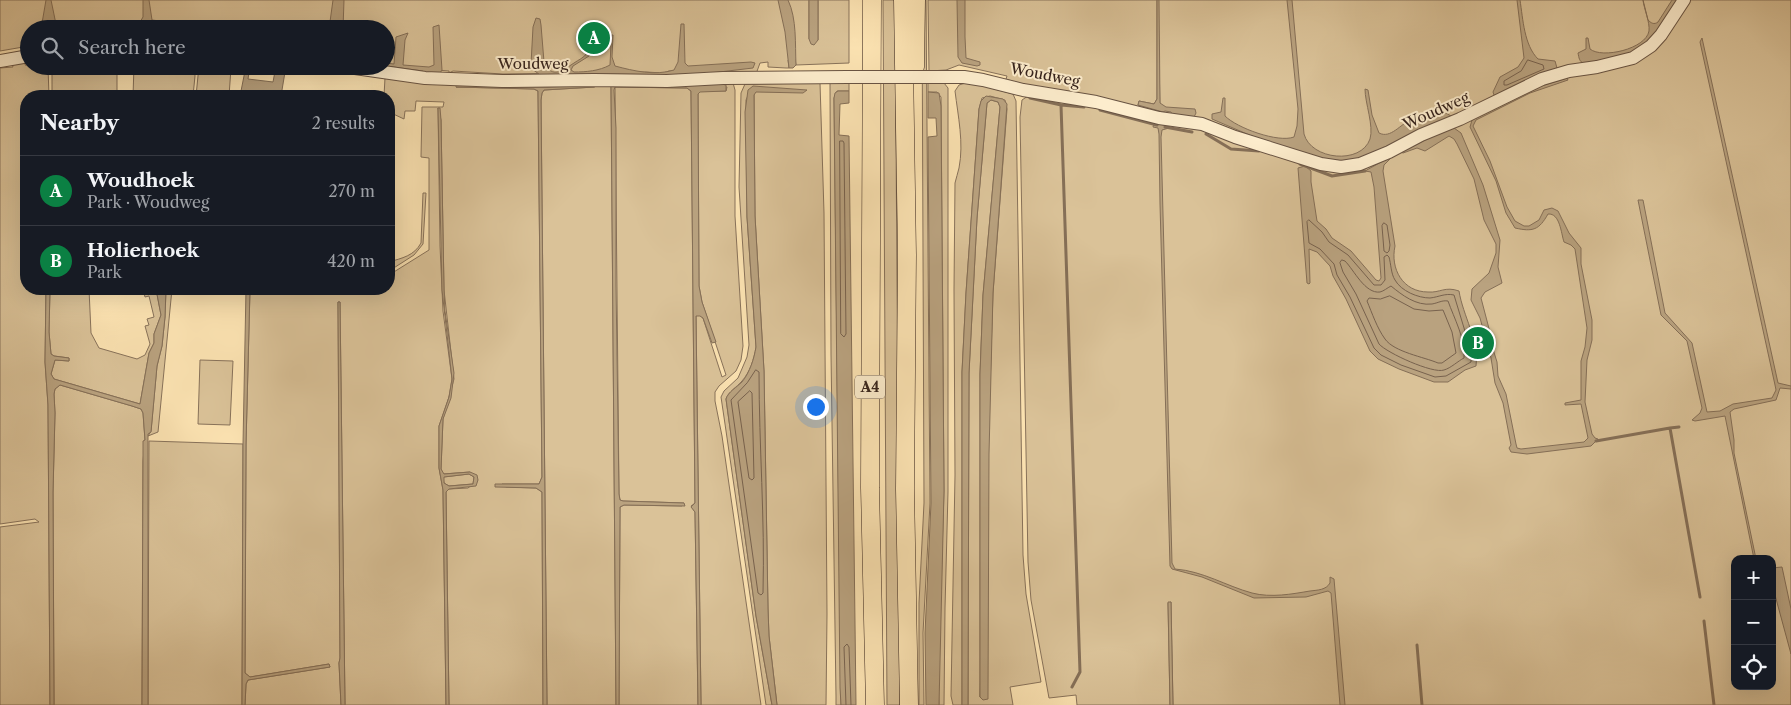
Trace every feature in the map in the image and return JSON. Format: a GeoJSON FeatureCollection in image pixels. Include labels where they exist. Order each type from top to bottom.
{"type":"FeatureCollection","features":[{"type":"Feature","properties":{"kind":"highway","name":"A4"},"geometry":{"type":"LineString","coordinates":[[872,0],[870,488],[875,705]]}},
{"type":"Feature","properties":{"kind":"highway","name":"A4"},"geometry":{"type":"LineString","coordinates":[[903,0],[907,255],[905,489],[909,705]]}},
{"type":"Feature","properties":{"kind":"highway","name":"A4"},"geometry":{"type":"LineString","coordinates":[[907,255],[915,101],[916,0]]}},
{"type":"Feature","properties":{"kind":"street","name":"Woudweg"},"geometry":{"type":"LineString","coordinates":[[395,74],[425,78],[502,81],[964,77],[1023,90],[1096,102],[1159,118],[1202,124],[1234,137],[1321,164],[1341,167],[1360,164],[1389,152],[1421,135],[1460,119],[1542,79],[1569,71],[1597,67],[1633,58],[1651,46],[1661,35],[1684,0]]}},
{"type":"Feature","properties":{"kind":"street"},"geometry":{"type":"LineString","coordinates":[[0,61],[20,58]]}},
{"type":"Feature","properties":{"kind":"shaded area"},"geometry":{"type":"Polygon","coordinates":[[[0,0],[809,0],[809,39],[818,40],[818,0],[849,0],[849,63],[796,65],[795,59],[788,60],[789,68],[786,68],[768,67],[768,62],[760,63],[756,74],[669,71],[663,73],[503,74],[453,71],[449,73],[449,71],[395,67],[395,20],[20,20],[20,48],[0,51],[0,0]]]}},
{"type":"Feature","properties":{"kind":"shaded area"},"geometry":{"type":"Polygon","coordinates":[[[883,0],[895,0],[900,705],[887,705],[883,0]]]}},
{"type":"Feature","properties":{"kind":"shaded area"},"geometry":{"type":"Polygon","coordinates":[[[922,0],[926,0],[930,503],[923,633],[924,705],[919,705],[919,603],[924,503],[922,0]]]}},
{"type":"Feature","properties":{"kind":"shaded area"},"geometry":{"type":"Polygon","coordinates":[[[928,0],[1157,0],[1157,99],[1154,104],[1139,101],[1138,105],[1160,111],[1158,0],[1791,0],[1791,705],[1173,705],[1171,602],[1168,603],[1170,705],[1077,705],[1076,695],[1049,698],[1031,600],[1028,562],[1020,117],[1022,100],[1028,96],[1021,85],[1006,79],[1007,76],[959,65],[946,70],[929,71],[928,0]]]}},
{"type":"Feature","properties":{"kind":"shaded area"},"geometry":{"type":"Polygon","coordinates":[[[20,61],[20,75],[48,75],[49,90],[20,90],[20,295],[46,295],[45,362],[48,405],[50,705],[0,705],[0,527],[39,522],[35,519],[0,524],[0,68],[13,67],[12,64],[20,61]]]}},
{"type":"Feature","properties":{"kind":"shaded area"},"geometry":{"type":"Polygon","coordinates":[[[52,75],[117,75],[117,90],[52,90],[52,75]]]}},
{"type":"Feature","properties":{"kind":"shaded area"},"geometry":{"type":"Polygon","coordinates":[[[134,75],[195,75],[194,90],[133,90],[134,75]]]}},
{"type":"Feature","properties":{"kind":"shaded area"},"geometry":{"type":"Polygon","coordinates":[[[198,75],[230,75],[229,90],[197,90],[198,75]]]}},
{"type":"Feature","properties":{"kind":"shaded area"},"geometry":{"type":"Polygon","coordinates":[[[385,78],[733,83],[735,90],[735,216],[743,346],[741,360],[736,371],[719,386],[715,392],[715,401],[722,436],[761,705],[701,705],[696,316],[699,315],[703,318],[722,377],[726,375],[702,302],[699,286],[698,94],[700,91],[726,91],[727,87],[611,86],[616,705],[547,705],[541,100],[544,90],[594,87],[595,85],[456,87],[534,89],[538,91],[542,477],[539,484],[502,484],[506,487],[536,488],[542,492],[543,705],[449,705],[446,492],[449,489],[468,488],[478,480],[470,472],[443,474],[441,469],[443,419],[454,379],[444,290],[441,120],[438,108],[443,311],[452,379],[449,397],[439,426],[439,468],[443,490],[446,705],[345,705],[340,302],[338,302],[339,663],[341,705],[245,705],[246,684],[248,680],[330,667],[329,664],[250,677],[245,673],[246,444],[250,295],[395,295],[395,271],[429,250],[429,158],[421,157],[422,107],[443,107],[444,102],[416,101],[415,111],[405,111],[404,119],[395,115],[395,90],[384,90],[385,78]]]}},
{"type":"Feature","properties":{"kind":"shaded area"},"geometry":{"type":"Polygon","coordinates":[[[969,82],[1013,94],[1016,101],[1023,555],[1026,594],[1041,682],[1010,687],[1013,705],[968,705],[969,373],[977,218],[987,103],[991,100],[998,102],[1000,107],[983,295],[980,374],[980,697],[993,293],[1007,109],[1005,100],[990,96],[982,98],[979,109],[962,372],[962,705],[953,705],[951,696],[955,475],[955,183],[961,149],[955,91],[959,85],[969,82]]]}},
{"type":"Feature","properties":{"kind":"shaded area"},"geometry":{"type":"Polygon","coordinates":[[[820,83],[824,213],[826,705],[777,705],[769,636],[764,371],[755,216],[754,95],[758,91],[753,86],[746,100],[747,217],[756,347],[753,361],[747,374],[726,399],[756,616],[772,705],[766,705],[721,397],[724,391],[738,378],[747,357],[749,345],[739,187],[741,93],[745,84],[820,83]]]}},
{"type":"Feature","properties":{"kind":"shaded area"},"geometry":{"type":"Polygon","coordinates":[[[830,83],[849,83],[849,91],[837,91],[834,98],[841,705],[836,705],[831,354],[830,83]]]}},
{"type":"Feature","properties":{"kind":"shaded area"},"geometry":{"type":"Polygon","coordinates":[[[928,83],[944,83],[948,88],[948,492],[944,705],[939,705],[938,682],[944,491],[941,97],[937,92],[928,92],[928,83]]]}},
{"type":"Feature","properties":{"kind":"shaded area"},"geometry":{"type":"Polygon","coordinates":[[[615,87],[687,88],[691,91],[695,503],[691,506],[695,512],[698,705],[619,705],[620,507],[624,505],[682,506],[684,503],[623,501],[620,500],[619,494],[615,87]]]}},
{"type":"Feature","properties":{"kind":"shaded area"},"geometry":{"type":"Polygon","coordinates":[[[423,193],[426,193],[423,244],[414,255],[395,267],[395,260],[411,254],[421,243],[423,193]]]}},
{"type":"Feature","properties":{"kind":"shaded area"},"geometry":{"type":"Polygon","coordinates":[[[50,295],[89,295],[91,333],[99,348],[137,359],[145,355],[150,344],[145,326],[149,325],[147,319],[154,317],[149,296],[145,297],[144,295],[157,295],[161,315],[154,334],[154,343],[149,353],[140,404],[54,379],[51,374],[55,360],[69,361],[69,358],[51,354],[49,332],[50,295]]]}},
{"type":"Feature","properties":{"kind":"shaded area"},"geometry":{"type":"Polygon","coordinates":[[[166,295],[171,295],[158,432],[148,436],[151,431],[157,366],[162,346],[166,295]]]}},
{"type":"Feature","properties":{"kind":"shaded area"},"geometry":{"type":"Polygon","coordinates":[[[200,360],[233,361],[230,425],[198,424],[200,360]]]}},
{"type":"Feature","properties":{"kind":"shaded area"},"geometry":{"type":"Polygon","coordinates":[[[60,385],[141,409],[143,413],[145,440],[143,461],[142,705],[54,705],[54,394],[55,389],[60,385]]]}},
{"type":"Feature","properties":{"kind":"shaded area"},"geometry":{"type":"Polygon","coordinates":[[[149,441],[243,444],[242,705],[148,705],[149,441]]]}},
{"type":"Feature","properties":{"kind":"shaded area"},"geometry":{"type":"Polygon","coordinates":[[[469,474],[474,477],[473,484],[449,486],[444,483],[443,477],[469,474]]]}},
{"type":"Feature","properties":{"kind":"water"},"geometry":{"type":"Polygon","coordinates":[[[46,0],[51,0],[55,20],[43,20],[46,0]]]}},
{"type":"Feature","properties":{"kind":"water"},"geometry":{"type":"Polygon","coordinates":[[[143,0],[149,0],[152,20],[141,20],[143,0]]]}},
{"type":"Feature","properties":{"kind":"water"},"geometry":{"type":"Polygon","coordinates":[[[333,0],[344,0],[343,20],[330,20],[333,0]]]}},
{"type":"Feature","properties":{"kind":"water"},"geometry":{"type":"Polygon","coordinates":[[[778,0],[788,0],[793,15],[796,65],[793,68],[789,68],[785,32],[778,0]]]}},
{"type":"Feature","properties":{"kind":"water"},"geometry":{"type":"Polygon","coordinates":[[[809,0],[818,0],[818,40],[814,45],[811,44],[809,39],[809,0]]]}},
{"type":"Feature","properties":{"kind":"water"},"geometry":{"type":"Polygon","coordinates":[[[957,0],[965,0],[966,58],[980,62],[980,65],[977,66],[962,63],[958,57],[957,0]]]}},
{"type":"Feature","properties":{"kind":"water"},"geometry":{"type":"Polygon","coordinates":[[[1157,0],[1159,0],[1160,103],[1166,107],[1195,109],[1194,117],[1172,114],[1171,112],[1163,112],[1138,105],[1139,101],[1154,104],[1157,99],[1157,0]]]}},
{"type":"Feature","properties":{"kind":"water"},"geometry":{"type":"Polygon","coordinates":[[[1287,0],[1292,0],[1304,134],[1308,143],[1316,149],[1326,154],[1347,156],[1357,153],[1365,147],[1371,134],[1365,89],[1368,90],[1372,115],[1379,133],[1391,133],[1407,122],[1419,118],[1446,113],[1451,117],[1385,149],[1353,161],[1327,160],[1261,140],[1212,119],[1212,114],[1221,112],[1223,98],[1225,98],[1225,116],[1231,121],[1248,130],[1268,136],[1278,138],[1294,137],[1298,109],[1287,0]]]}},
{"type":"Feature","properties":{"kind":"water"},"geometry":{"type":"Polygon","coordinates":[[[1517,0],[1520,0],[1525,31],[1533,53],[1538,59],[1555,61],[1557,68],[1497,97],[1493,92],[1500,77],[1518,67],[1524,58],[1517,0]]]}},
{"type":"Feature","properties":{"kind":"water"},"geometry":{"type":"Polygon","coordinates":[[[1672,0],[1679,0],[1649,42],[1630,54],[1584,64],[1581,62],[1578,53],[1586,49],[1586,38],[1588,38],[1590,49],[1596,52],[1623,51],[1640,43],[1646,37],[1649,27],[1648,20],[1651,23],[1658,22],[1672,0]]]}},
{"type":"Feature","properties":{"kind":"water"},"geometry":{"type":"Polygon","coordinates":[[[536,18],[540,19],[544,62],[554,72],[562,71],[583,58],[592,42],[611,38],[611,35],[613,35],[612,57],[615,66],[652,73],[674,70],[678,62],[681,24],[684,24],[685,63],[688,66],[755,63],[753,68],[694,75],[603,74],[543,77],[532,69],[531,64],[533,27],[536,18]],[[608,41],[594,43],[589,56],[573,66],[571,70],[574,72],[588,71],[610,65],[611,44],[608,41]]]}},
{"type":"Feature","properties":{"kind":"water"},"geometry":{"type":"Polygon","coordinates":[[[439,25],[442,70],[440,73],[424,73],[423,71],[395,67],[396,37],[408,33],[405,40],[403,65],[429,67],[434,65],[433,27],[439,25]]]}},
{"type":"Feature","properties":{"kind":"water"},"geometry":{"type":"Polygon","coordinates":[[[1702,38],[1778,383],[1791,386],[1791,389],[1780,388],[1776,400],[1734,409],[1730,412],[1734,453],[1755,555],[1753,555],[1725,416],[1692,420],[1700,413],[1702,408],[1687,341],[1661,315],[1638,200],[1643,200],[1665,313],[1692,343],[1707,412],[1720,411],[1733,404],[1772,398],[1776,390],[1700,42],[1702,38]]]}},
{"type":"Feature","properties":{"kind":"water"},"geometry":{"type":"Polygon","coordinates":[[[244,75],[249,75],[248,79],[273,82],[274,75],[284,75],[282,90],[241,90],[244,75]]]}},
{"type":"Feature","properties":{"kind":"water"},"geometry":{"type":"Polygon","coordinates":[[[1567,78],[1568,80],[1530,93],[1476,120],[1473,126],[1490,161],[1507,207],[1515,221],[1524,226],[1529,226],[1539,220],[1544,210],[1552,208],[1558,211],[1569,233],[1581,248],[1581,264],[1592,320],[1592,340],[1587,360],[1585,402],[1592,434],[1598,439],[1591,446],[1527,454],[1511,452],[1503,403],[1495,383],[1491,358],[1480,318],[1471,300],[1472,289],[1489,273],[1496,253],[1496,244],[1484,220],[1474,179],[1457,144],[1449,136],[1425,151],[1417,148],[1401,152],[1441,132],[1454,128],[1461,133],[1483,185],[1500,240],[1498,267],[1502,283],[1485,292],[1481,298],[1497,362],[1498,376],[1506,394],[1517,448],[1584,442],[1588,438],[1581,404],[1565,405],[1565,403],[1581,400],[1581,361],[1587,328],[1575,249],[1564,242],[1558,220],[1552,215],[1548,214],[1538,227],[1531,230],[1515,228],[1506,213],[1496,181],[1470,127],[1472,120],[1535,88],[1567,78]]]}},
{"type":"Feature","properties":{"kind":"water"},"geometry":{"type":"Polygon","coordinates":[[[456,85],[548,87],[595,85],[595,87],[544,90],[541,100],[547,705],[543,705],[542,492],[536,488],[495,487],[495,484],[539,484],[542,477],[538,91],[534,89],[456,87],[456,85]]]}},
{"type":"Feature","properties":{"kind":"water"},"geometry":{"type":"Polygon","coordinates":[[[726,85],[726,91],[700,92],[698,94],[699,286],[702,302],[716,342],[712,343],[703,318],[696,316],[701,705],[698,705],[695,512],[691,507],[695,503],[691,91],[687,88],[615,87],[614,90],[620,500],[684,503],[685,506],[624,505],[620,507],[619,705],[616,705],[611,86],[726,85]]]}},
{"type":"Feature","properties":{"kind":"water"},"geometry":{"type":"Polygon","coordinates":[[[753,86],[807,90],[803,93],[756,92],[754,95],[755,216],[764,371],[769,636],[777,705],[772,705],[756,616],[726,399],[747,374],[753,361],[756,347],[747,217],[745,112],[748,90],[753,86]]]}},
{"type":"Feature","properties":{"kind":"water"},"geometry":{"type":"Polygon","coordinates":[[[838,91],[849,91],[849,103],[840,104],[839,135],[849,136],[856,705],[841,705],[840,688],[834,98],[835,93],[838,91]]]}},
{"type":"Feature","properties":{"kind":"water"},"geometry":{"type":"Polygon","coordinates":[[[928,92],[939,93],[941,106],[944,491],[939,705],[926,705],[925,633],[931,503],[928,137],[937,136],[936,118],[928,118],[928,92]]]}},
{"type":"Feature","properties":{"kind":"water"},"geometry":{"type":"Polygon","coordinates":[[[986,96],[1003,99],[1007,104],[993,293],[989,454],[988,699],[983,700],[980,697],[980,374],[983,295],[1000,107],[998,102],[991,100],[987,103],[977,218],[969,373],[968,705],[962,705],[962,372],[979,109],[981,101],[986,96]]]}},
{"type":"Feature","properties":{"kind":"water"},"geometry":{"type":"Polygon","coordinates":[[[438,108],[440,108],[441,120],[445,311],[454,373],[451,398],[443,419],[441,469],[444,474],[470,472],[477,475],[478,480],[476,486],[449,489],[446,492],[449,705],[446,705],[443,490],[439,468],[439,426],[449,397],[452,379],[442,290],[438,108]],[[469,474],[444,477],[444,483],[449,486],[473,484],[474,477],[469,474]]]}},
{"type":"Feature","properties":{"kind":"water"},"geometry":{"type":"Polygon","coordinates":[[[1154,123],[1169,126],[1169,128],[1162,130],[1161,137],[1172,563],[1175,569],[1205,576],[1252,593],[1267,595],[1322,589],[1330,583],[1330,577],[1334,579],[1345,705],[1340,705],[1331,593],[1328,591],[1306,597],[1254,598],[1202,577],[1172,569],[1170,566],[1159,134],[1158,128],[1153,127],[1154,123]]]}},
{"type":"Feature","properties":{"kind":"water"},"geometry":{"type":"Polygon","coordinates":[[[1390,157],[1384,165],[1383,171],[1395,246],[1395,263],[1400,278],[1405,284],[1419,291],[1432,292],[1450,289],[1459,291],[1473,337],[1476,366],[1465,370],[1448,382],[1434,382],[1378,359],[1370,351],[1333,276],[1330,266],[1317,252],[1309,249],[1310,283],[1307,283],[1298,168],[1305,166],[1311,171],[1317,221],[1332,238],[1351,251],[1376,280],[1379,281],[1381,278],[1374,187],[1371,172],[1365,171],[1390,157]]]}},
{"type":"Feature","properties":{"kind":"water"},"geometry":{"type":"Polygon","coordinates":[[[46,295],[50,295],[49,332],[51,354],[69,358],[69,361],[55,360],[51,374],[54,379],[140,404],[149,353],[154,343],[154,334],[161,315],[157,295],[166,295],[162,346],[157,366],[151,432],[148,434],[148,705],[142,705],[143,441],[145,440],[143,413],[141,409],[60,385],[55,389],[54,394],[54,705],[50,705],[48,405],[45,362],[46,295]]]}},
{"type":"Feature","properties":{"kind":"water"},"geometry":{"type":"Polygon","coordinates":[[[246,295],[250,295],[246,444],[245,673],[250,677],[329,664],[330,667],[248,680],[246,684],[245,705],[242,705],[246,295]]]}},
{"type":"Feature","properties":{"kind":"water"},"geometry":{"type":"Polygon","coordinates":[[[338,302],[340,302],[345,705],[341,705],[339,663],[338,302]]]}},
{"type":"Feature","properties":{"kind":"water"},"geometry":{"type":"Polygon","coordinates":[[[1782,567],[1791,609],[1791,654],[1776,599],[1776,568],[1782,567]]]}},
{"type":"Feature","properties":{"kind":"water"},"geometry":{"type":"Polygon","coordinates":[[[1168,602],[1171,602],[1173,705],[1170,705],[1168,602]]]}},
{"type":"Feature","properties":{"kind":"waterway"},"geometry":{"type":"LineString","coordinates":[[1030,98],[1061,105],[1084,107]]}},
{"type":"Feature","properties":{"kind":"waterway"},"geometry":{"type":"LineString","coordinates":[[1061,105],[1080,672],[1072,687]]}},
{"type":"Feature","properties":{"kind":"waterway"},"geometry":{"type":"LineString","coordinates":[[1100,110],[1157,125]]}},
{"type":"Feature","properties":{"kind":"waterway"},"geometry":{"type":"LineString","coordinates":[[1165,127],[1192,132]]}},
{"type":"Feature","properties":{"kind":"waterway"},"geometry":{"type":"LineString","coordinates":[[1206,134],[1231,149],[1259,151]]}},
{"type":"Feature","properties":{"kind":"waterway"},"geometry":{"type":"LineString","coordinates":[[1300,164],[1332,176],[1365,171]]}},
{"type":"Feature","properties":{"kind":"waterway"},"geometry":{"type":"LineString","coordinates":[[1679,427],[1670,428],[1700,597]]}},
{"type":"Feature","properties":{"kind":"waterway"},"geometry":{"type":"LineString","coordinates":[[1596,441],[1670,428]]}},
{"type":"Feature","properties":{"kind":"waterway"},"geometry":{"type":"LineString","coordinates":[[1704,621],[1714,705]]}},
{"type":"Feature","properties":{"kind":"waterway"},"geometry":{"type":"LineString","coordinates":[[1417,645],[1422,705]]}},
{"type":"Feature","properties":{"kind":"place","name":"Woudhoek"},"geometry":{"type":"Point","coordinates":[594,38]}},
{"type":"Feature","properties":{"kind":"place","name":"Holierhoek"},"geometry":{"type":"Point","coordinates":[1478,343]}}]}
